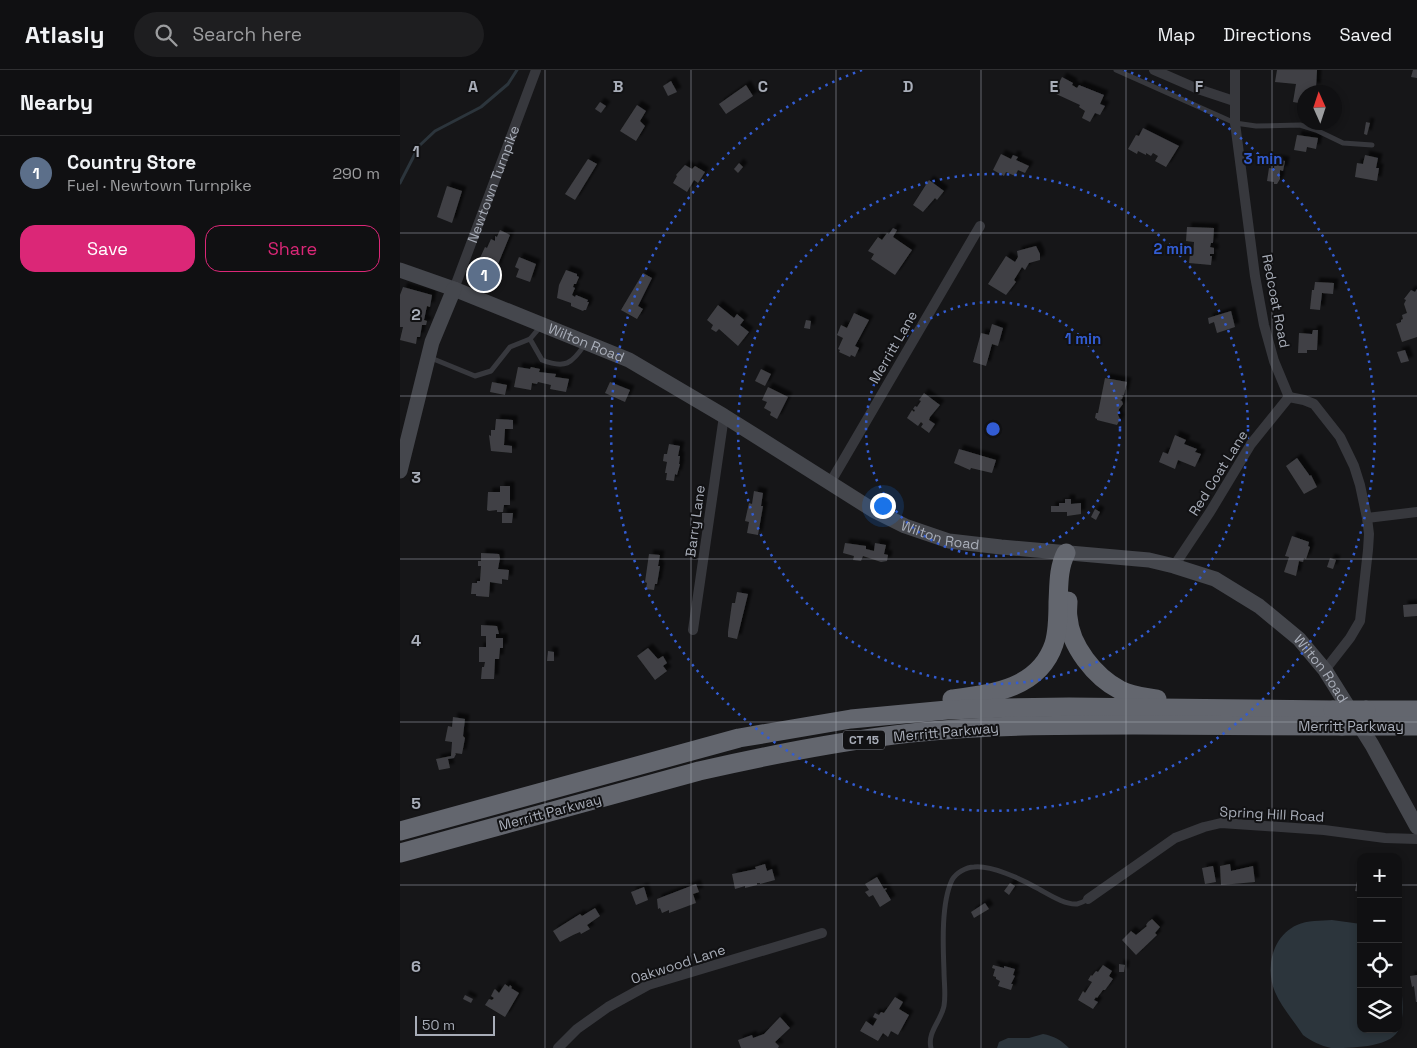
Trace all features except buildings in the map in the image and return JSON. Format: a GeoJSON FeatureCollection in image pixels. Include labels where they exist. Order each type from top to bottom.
{"type":"FeatureCollection","features":[{"type":"Feature","properties":{"kind":"highway"},"geometry":{"type":"LineString","coordinates":[[1066,553],[1070,571],[1068,618],[1073,638],[1086,659],[1100,676],[1121,691],[1144,697],[1173,702],[1261,710]]}},
{"type":"Feature","properties":{"kind":"highway"},"geometry":{"type":"LineString","coordinates":[[739,738],[827,717],[885,707],[985,695],[1003,691],[1017,685],[1031,677],[1043,664],[1054,643],[1060,570],[1066,553]]}},
{"type":"Feature","properties":{"kind":"highway","name":"Merritt Parkway"},"geometry":{"type":"LineString","coordinates":[[400,831],[739,738],[851,719],[947,710],[1069,707],[1261,710],[1337,718]]}},
{"type":"Feature","properties":{"kind":"highway","name":"Merritt Parkway"},"geometry":{"type":"LineString","coordinates":[[400,853],[699,772],[758,758],[868,739],[912,733],[994,727],[1368,718],[1417,710]]}},
{"type":"Feature","properties":{"kind":"highway","name":"Merritt Parkway"},"geometry":{"type":"LineString","coordinates":[[1368,718],[1417,726]]}},
{"type":"Feature","properties":{"kind":"main road","name":"Wilton Road"},"geometry":{"type":"LineString","coordinates":[[400,270],[454,289],[629,360],[724,416],[873,510],[905,526],[949,541],[1149,560],[1174,566],[1215,580],[1259,606],[1299,639],[1325,670],[1372,745],[1417,827]]}},
{"type":"Feature","properties":{"kind":"main road","name":"Newtown Turnpike"},"geometry":{"type":"LineString","coordinates":[[400,471],[432,342],[454,289]]}},
{"type":"Feature","properties":{"kind":"street","name":"Newtown Turnpike"},"geometry":{"type":"LineString","coordinates":[[454,289],[536,70]]}},
{"type":"Feature","properties":{"kind":"street"},"geometry":{"type":"LineString","coordinates":[[1154,70],[1198,89],[1234,101]]}},
{"type":"Feature","properties":{"kind":"street","name":"Redcoat Road"},"geometry":{"type":"LineString","coordinates":[[1236,70],[1235,123],[1255,276],[1264,326],[1274,360],[1289,397]]}},
{"type":"Feature","properties":{"kind":"street","name":"Merritt Lane"},"geometry":{"type":"LineString","coordinates":[[830,483],[980,226]]}},
{"type":"Feature","properties":{"kind":"street"},"geometry":{"type":"LineString","coordinates":[[1289,397],[1314,404],[1340,437],[1354,466],[1367,518],[1368,550],[1360,621],[1350,638],[1325,670]]}},
{"type":"Feature","properties":{"kind":"street","name":"Red Coat Lane"},"geometry":{"type":"LineString","coordinates":[[1174,566],[1210,512],[1251,444],[1289,397]]}},
{"type":"Feature","properties":{"kind":"street","name":"Barry Lane"},"geometry":{"type":"LineString","coordinates":[[693,630],[724,416]]}},
{"type":"Feature","properties":{"kind":"street"},"geometry":{"type":"LineString","coordinates":[[1367,518],[1417,512]]}},
{"type":"Feature","properties":{"kind":"street","name":"Spring Hill Road"},"geometry":{"type":"LineString","coordinates":[[1088,899],[1175,838],[1221,823],[1324,830],[1385,838],[1417,839]]}},
{"type":"Feature","properties":{"kind":"street","name":"Oakwood Lane"},"geometry":{"type":"LineString","coordinates":[[558,1048],[577,1029],[608,1007],[648,985],[822,933]]}},
{"type":"Feature","properties":{"kind":"lane"},"geometry":{"type":"LineString","coordinates":[[1116,70],[1235,123],[1256,126],[1300,125],[1316,130],[1343,143],[1372,145]]}},
{"type":"Feature","properties":{"kind":"lane"},"geometry":{"type":"LineString","coordinates":[[428,356],[474,376],[491,371],[510,347],[530,339],[542,324]]}},
{"type":"Feature","properties":{"kind":"lane"},"geometry":{"type":"LineString","coordinates":[[530,339],[542,360],[557,366],[570,362],[587,342]]}},
{"type":"Feature","properties":{"kind":"lane"},"geometry":{"type":"LineString","coordinates":[[931,1048],[932,1032],[941,1018],[944,1005],[944,932],[948,896],[953,879],[967,868],[976,866],[1027,882],[1068,903],[1078,904],[1088,899]]}},
{"type":"Feature","properties":{"kind":"shaded area"},"geometry":{"type":"Polygon","coordinates":[[[1332,920],[1357,923],[1357,1033],[1396,1033],[1393,1037],[1378,1044],[1368,1046],[1331,1048],[1320,1045],[1303,1035],[1275,992],[1272,983],[1271,964],[1276,945],[1288,930],[1301,923],[1332,920]]]}},
{"type":"Feature","properties":{"kind":"shaded area"},"geometry":{"type":"Polygon","coordinates":[[[1043,1034],[1057,1039],[1069,1048],[997,1048],[999,1042],[1008,1038],[1029,1038],[1043,1034]]]}},
{"type":"Feature","properties":{"kind":"waterway"},"geometry":{"type":"LineString","coordinates":[[400,183],[419,146],[435,131],[481,107],[508,84],[517,70]]}},
{"type":"Feature","properties":{"kind":"place","name":"Country Store"},"geometry":{"type":"Point","coordinates":[484,275]}}]}
